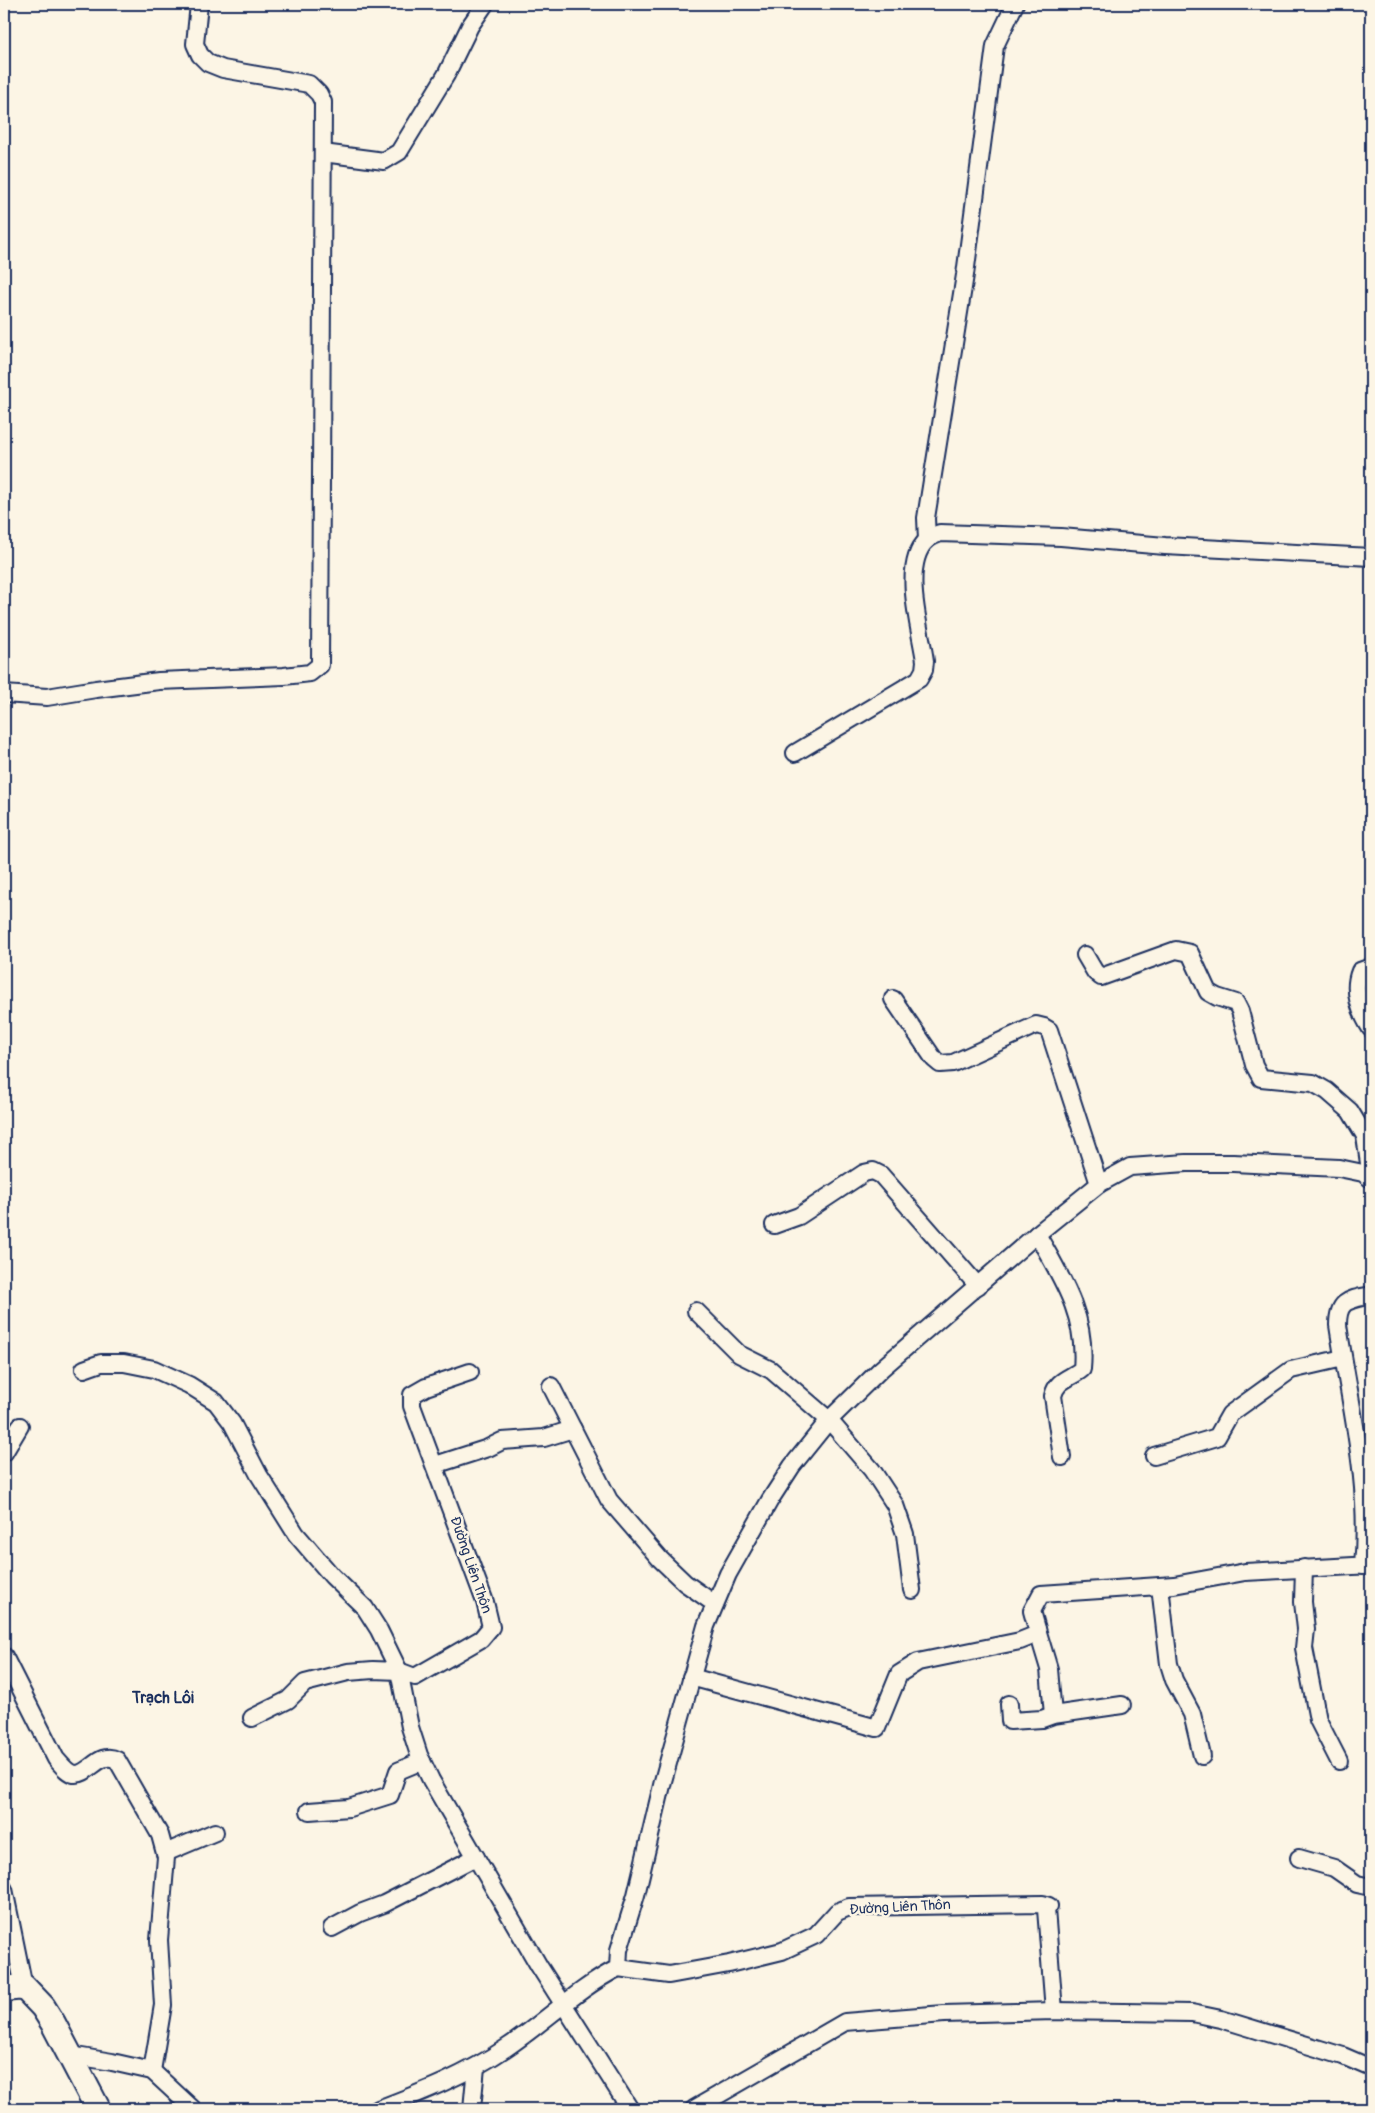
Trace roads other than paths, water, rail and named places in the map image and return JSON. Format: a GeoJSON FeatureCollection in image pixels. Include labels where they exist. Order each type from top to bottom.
{"type":"FeatureCollection","features":[{"type":"Feature","properties":{"kind":"street"},"geometry":{"type":"LineString","coordinates":[[4,694],[47,697],[159,682],[284,676],[310,673],[320,665],[323,102],[319,94],[309,84],[223,69],[208,63],[200,55],[195,44],[199,4]]}},
{"type":"Feature","properties":{"kind":"street"},"geometry":{"type":"LineString","coordinates":[[323,153],[384,161],[399,152],[446,75],[470,26],[485,4]]}},
{"type":"Feature","properties":{"kind":"street"},"geometry":{"type":"LineString","coordinates":[[927,540],[926,518],[965,275],[995,46],[1015,4]]}},
{"type":"Feature","properties":{"kind":"street"},"geometry":{"type":"LineString","coordinates":[[795,753],[919,679],[924,670],[925,661],[914,583],[914,565],[920,548],[927,540],[940,533],[1061,537],[1165,546],[1371,556]]}},
{"type":"Feature","properties":{"kind":"street"},"geometry":{"type":"LineString","coordinates":[[1086,955],[1094,972],[1101,977],[1176,950],[1190,953],[1208,992],[1236,1003],[1240,1011],[1254,1065],[1261,1078],[1313,1083],[1327,1091],[1350,1111],[1368,1135],[1371,1178]]}},
{"type":"Feature","properties":{"kind":"street"},"geometry":{"type":"LineString","coordinates":[[1371,967],[1360,971],[1357,979],[1358,999],[1371,1029]]}},
{"type":"Feature","properties":{"kind":"street"},"geometry":{"type":"LineString","coordinates":[[892,999],[934,1059],[940,1064],[953,1063],[1036,1025],[1049,1030],[1099,1184]]}},
{"type":"Feature","properties":{"kind":"street"},"geometry":{"type":"LineString","coordinates":[[378,2109],[430,2090],[476,2067],[507,2047],[564,2005],[592,1981],[618,1968],[619,1950],[636,1895],[691,1677],[706,1626],[728,1574],[770,1500],[792,1466],[829,1420],[881,1369],[1037,1234],[1099,1184],[1130,1167],[1186,1163],[1234,1163],[1339,1168],[1363,1173],[1371,1178]]}},
{"type":"Feature","properties":{"kind":"street"},"geometry":{"type":"LineString","coordinates":[[774,1226],[800,1216],[854,1178],[872,1171],[881,1175],[978,1286]]}},
{"type":"Feature","properties":{"kind":"street"},"geometry":{"type":"LineString","coordinates":[[1037,1234],[1066,1286],[1080,1322],[1082,1370],[1060,1381],[1055,1388],[1053,1396],[1062,1457]]}},
{"type":"Feature","properties":{"kind":"street"},"geometry":{"type":"LineString","coordinates":[[1053,1715],[1049,1669],[1032,1611],[1041,1594],[1160,1586],[1245,1572],[1367,1565],[1364,1487],[1343,1358],[1338,1313],[1341,1306],[1347,1301],[1371,1295]]}},
{"type":"Feature","properties":{"kind":"street"},"geometry":{"type":"LineString","coordinates":[[696,1311],[739,1354],[771,1370],[829,1420],[872,1470],[895,1505],[905,1534],[912,1590]]}},
{"type":"Feature","properties":{"kind":"street"},"geometry":{"type":"LineString","coordinates":[[1154,1456],[1217,1436],[1230,1414],[1291,1370],[1343,1358]]}},
{"type":"Feature","properties":{"kind":"street"},"geometry":{"type":"LineString","coordinates":[[84,1369],[102,1363],[124,1363],[154,1370],[189,1385],[216,1402],[232,1423],[259,1475],[296,1534],[332,1576],[365,1608],[379,1630],[399,1671],[410,1727],[422,1761],[447,1809],[539,1966],[630,2109]]}},
{"type":"Feature","properties":{"kind":"street","name":"Đường Liên Thôn"},"geometry":{"type":"LineString","coordinates":[[252,1718],[288,1700],[305,1683],[348,1672],[373,1670],[399,1671],[415,1676],[481,1639],[491,1627],[485,1602],[412,1406],[412,1395],[426,1387],[470,1372]]}},
{"type":"Feature","properties":{"kind":"street"},"geometry":{"type":"LineString","coordinates":[[552,1386],[609,1500],[660,1559],[685,1583],[715,1604]]}},
{"type":"Feature","properties":{"kind":"street"},"geometry":{"type":"LineString","coordinates":[[4,1453],[20,1426]]}},
{"type":"Feature","properties":{"kind":"street"},"geometry":{"type":"LineString","coordinates":[[435,1465],[488,1448],[502,1441],[544,1438],[573,1429]]}},
{"type":"Feature","properties":{"kind":"street"},"geometry":{"type":"LineString","coordinates":[[1304,1568],[1303,1602],[1306,1629],[1304,1648],[1318,1720],[1339,1761]]}},
{"type":"Feature","properties":{"kind":"street"},"geometry":{"type":"LineString","coordinates":[[1160,1586],[1169,1664],[1174,1680],[1192,1714],[1202,1756]]}},
{"type":"Feature","properties":{"kind":"street"},"geometry":{"type":"LineString","coordinates":[[691,1677],[877,1728],[898,1674],[918,1662],[1020,1641],[1035,1635],[1037,1629]]}},
{"type":"Feature","properties":{"kind":"street"},"geometry":{"type":"LineString","coordinates":[[4,1656],[56,1759],[69,1772],[74,1774],[104,1759],[113,1758],[117,1760],[160,1835],[165,1853],[160,1940],[164,2005],[152,2071]]}},
{"type":"Feature","properties":{"kind":"street"},"geometry":{"type":"LineString","coordinates":[[1010,1704],[1010,1721],[1042,1719],[1053,1715],[1122,1705]]}},
{"type":"Feature","properties":{"kind":"street"},"geometry":{"type":"LineString","coordinates":[[309,1811],[349,1808],[390,1795],[398,1771],[422,1761]]}},
{"type":"Feature","properties":{"kind":"street"},"geometry":{"type":"LineString","coordinates":[[165,1853],[216,1832]]}},
{"type":"Feature","properties":{"kind":"street"},"geometry":{"type":"LineString","coordinates":[[332,1928],[476,1857]]}},
{"type":"Feature","properties":{"kind":"street"},"geometry":{"type":"LineString","coordinates":[[1299,1858],[1334,1868],[1357,1884],[1371,1887]]}},
{"type":"Feature","properties":{"kind":"street"},"geometry":{"type":"LineString","coordinates":[[4,1889],[14,1988],[43,2007],[98,2109]]}},
{"type":"Feature","properties":{"kind":"street","name":"Đường Liên Thôn"},"geometry":{"type":"LineString","coordinates":[[618,1968],[669,1975],[729,1964],[782,1951],[816,1934],[837,1912],[849,1907],[1043,1904],[1049,1906],[1046,1909],[1054,2011]]}},
{"type":"Feature","properties":{"kind":"street"},"geometry":{"type":"LineString","coordinates":[[694,2109],[845,2022],[944,2014],[1054,2011],[1192,2013],[1221,2019],[1343,2056],[1371,2068]]}},
{"type":"Feature","properties":{"kind":"street"},"geometry":{"type":"LineString","coordinates":[[70,2055],[152,2071],[193,2109]]}},
{"type":"Feature","properties":{"kind":"street"},"geometry":{"type":"LineString","coordinates":[[472,2109],[476,2067]]}},
{"type":"Feature","properties":{"kind":"district","name":"Trạch Lôi"},"geometry":{"type":"Point","coordinates":[163,1698]}}]}
